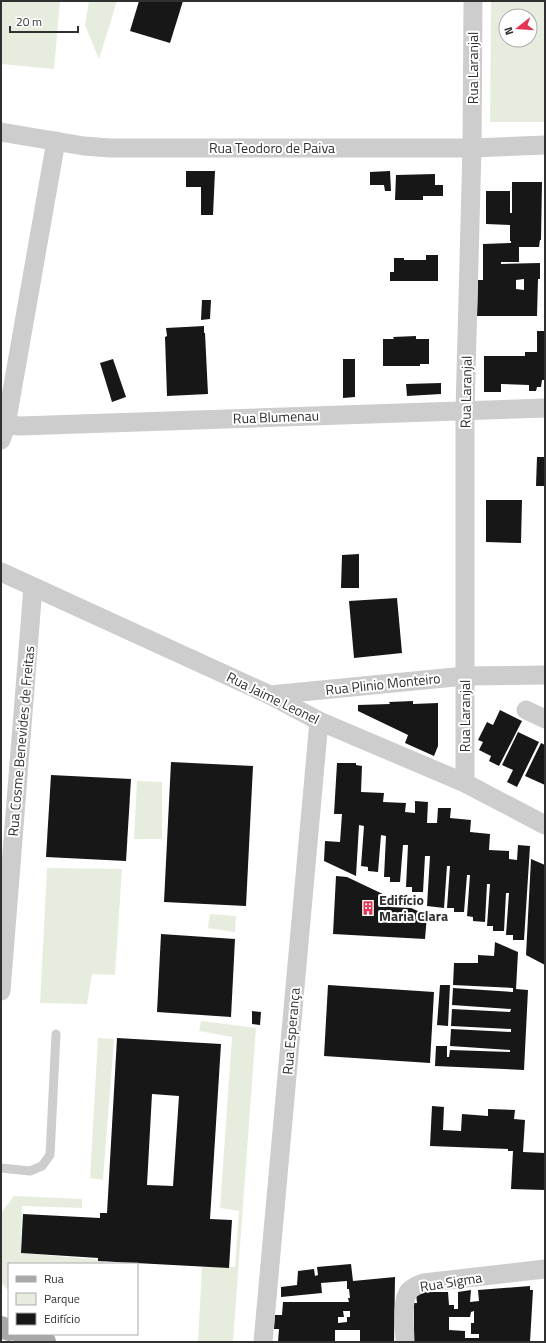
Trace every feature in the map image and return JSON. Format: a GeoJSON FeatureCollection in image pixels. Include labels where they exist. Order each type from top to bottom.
{"type":"FeatureCollection","features":[{"type":"Feature","properties":{"kind":"main road"},"geometry":{"type":"LineString","coordinates":[[25,1335],[45,1342]]}},
{"type":"Feature","properties":{"kind":"street","name":"Rua Laranjal"},"geometry":{"type":"LineString","coordinates":[[465,783],[465,410],[472,148],[473,1]]}},
{"type":"Feature","properties":{"kind":"street","name":"Rua Teodoro de Paiva"},"geometry":{"type":"LineString","coordinates":[[1,132],[84,146],[110,148],[472,148],[545,145]]}},
{"type":"Feature","properties":{"kind":"street"},"geometry":{"type":"LineString","coordinates":[[4,432],[56,141]]}},
{"type":"Feature","properties":{"kind":"street","name":"Rua Blumenau"},"geometry":{"type":"LineString","coordinates":[[4,432],[20,426],[545,408]]}},
{"type":"Feature","properties":{"kind":"street","name":"Rua Jaime Leonel"},"geometry":{"type":"LineString","coordinates":[[1,572],[270,695],[318,720],[465,783],[545,824]]}},
{"type":"Feature","properties":{"kind":"street","name":"Rua Cosme Benevides de Freitas"},"geometry":{"type":"LineString","coordinates":[[1,991],[33,587]]}},
{"type":"Feature","properties":{"kind":"street","name":"Rua Plinio Monteiro"},"geometry":{"type":"LineString","coordinates":[[270,695],[465,676],[545,675]]}},
{"type":"Feature","properties":{"kind":"street"},"geometry":{"type":"LineString","coordinates":[[526,710],[545,719]]}},
{"type":"Feature","properties":{"kind":"street","name":"Rua Esperança"},"geometry":{"type":"LineString","coordinates":[[264,1342],[318,720]]}},
{"type":"Feature","properties":{"kind":"street","name":"Rua Sigma"},"geometry":{"type":"LineString","coordinates":[[404,1342],[405,1299],[415,1286],[423,1283],[545,1269]]}},
{"type":"Feature","properties":{"kind":"lane"},"geometry":{"type":"LineString","coordinates":[[1,1168],[30,1171],[42,1166],[50,1155],[56,1034]]}},
{"type":"Feature","properties":{"kind":"green space"},"geometry":{"type":"Polygon","coordinates":[[[1,1],[60,1],[54,69],[1,64],[1,1]]]}},
{"type":"Feature","properties":{"kind":"green space"},"geometry":{"type":"Polygon","coordinates":[[[89,1],[117,1],[99,59],[85,25],[89,1]]]}},
{"type":"Feature","properties":{"kind":"green space"},"geometry":{"type":"Polygon","coordinates":[[[491,1],[545,1],[545,122],[490,122],[491,1]]]}},
{"type":"Feature","properties":{"kind":"green space"},"geometry":{"type":"Polygon","coordinates":[[[137,781],[162,782],[162,839],[134,839],[137,781]]]}},
{"type":"Feature","properties":{"kind":"green space"},"geometry":{"type":"Polygon","coordinates":[[[47,868],[122,869],[115,975],[92,974],[87,1004],[40,1003],[47,868]]]}},
{"type":"Feature","properties":{"kind":"green space"},"geometry":{"type":"Polygon","coordinates":[[[210,914],[236,916],[235,932],[208,928],[210,914]]]}},
{"type":"Feature","properties":{"kind":"green space"},"geometry":{"type":"Polygon","coordinates":[[[201,1021],[256,1028],[233,1342],[198,1342],[202,1267],[235,1267],[239,1211],[220,1208],[232,1037],[199,1031],[201,1021]]]}},
{"type":"Feature","properties":{"kind":"green space"},"geometry":{"type":"Polygon","coordinates":[[[98,1038],[114,1039],[103,1180],[90,1178],[98,1038]]]}},
{"type":"Feature","properties":{"kind":"green space"},"geometry":{"type":"Polygon","coordinates":[[[14,1196],[82,1199],[82,1208],[22,1206],[21,1253],[104,1260],[103,1263],[8,1263],[8,1290],[1,1283],[1,1213],[14,1196]]]}},
{"type":"Feature","properties":{"kind":"building"},"geometry":{"type":"Polygon","coordinates":[[[139,1],[183,1],[170,43],[130,31],[139,1]]]}},
{"type":"Feature","properties":{"kind":"building"},"geometry":{"type":"Polygon","coordinates":[[[186,171],[215,171],[213,215],[201,215],[201,187],[186,187],[186,171]]]}},
{"type":"Feature","properties":{"kind":"building"},"geometry":{"type":"Polygon","coordinates":[[[390,171],[391,191],[385,191],[384,185],[370,185],[370,172],[390,171]]]}},
{"type":"Feature","properties":{"kind":"building"},"geometry":{"type":"Polygon","coordinates":[[[435,174],[435,185],[443,185],[443,196],[423,196],[423,200],[395,200],[396,175],[435,174]]]}},
{"type":"Feature","properties":{"kind":"building"},"geometry":{"type":"Polygon","coordinates":[[[512,182],[542,182],[541,240],[539,247],[519,247],[519,262],[501,262],[501,264],[540,263],[537,316],[477,316],[478,280],[483,280],[483,244],[511,243],[510,225],[486,224],[486,191],[510,191],[510,213],[512,213],[512,182]],[[524,279],[516,280],[516,289],[524,290],[524,279]]]}},
{"type":"Feature","properties":{"kind":"building"},"geometry":{"type":"Polygon","coordinates":[[[426,255],[438,255],[438,281],[390,281],[390,272],[394,272],[394,258],[404,258],[404,260],[426,260],[426,255]]]}},
{"type":"Feature","properties":{"kind":"building"},"geometry":{"type":"Polygon","coordinates":[[[202,300],[211,300],[210,319],[201,320],[202,300]]]}},
{"type":"Feature","properties":{"kind":"building"},"geometry":{"type":"Polygon","coordinates":[[[204,326],[208,394],[167,396],[166,328],[204,326]]]}},
{"type":"Feature","properties":{"kind":"building"},"geometry":{"type":"Polygon","coordinates":[[[537,331],[545,331],[545,380],[542,380],[541,387],[537,387],[536,391],[529,391],[529,385],[501,384],[501,392],[484,392],[484,356],[525,356],[525,352],[537,352],[537,331]]]}},
{"type":"Feature","properties":{"kind":"building"},"geometry":{"type":"Polygon","coordinates":[[[416,336],[416,339],[429,339],[429,364],[420,364],[420,366],[383,366],[383,339],[416,336]]]}},
{"type":"Feature","properties":{"kind":"building"},"geometry":{"type":"Polygon","coordinates":[[[113,359],[126,397],[112,402],[100,363],[113,359]]]}},
{"type":"Feature","properties":{"kind":"building"},"geometry":{"type":"Polygon","coordinates":[[[343,359],[355,359],[355,397],[343,398],[343,359]]]}},
{"type":"Feature","properties":{"kind":"building"},"geometry":{"type":"Polygon","coordinates":[[[441,383],[441,394],[407,396],[406,384],[441,383]]]}},
{"type":"Feature","properties":{"kind":"building"},"geometry":{"type":"Polygon","coordinates":[[[537,457],[545,457],[545,486],[536,486],[537,457]]]}},
{"type":"Feature","properties":{"kind":"building"},"geometry":{"type":"Polygon","coordinates":[[[486,500],[522,500],[521,543],[486,542],[486,500]]]}},
{"type":"Feature","properties":{"kind":"building"},"geometry":{"type":"Polygon","coordinates":[[[359,554],[359,588],[341,588],[342,555],[359,554]]]}},
{"type":"Feature","properties":{"kind":"building"},"geometry":{"type":"Polygon","coordinates":[[[397,598],[402,653],[354,658],[349,601],[397,598]]]}},
{"type":"Feature","properties":{"kind":"building"},"geometry":{"type":"Polygon","coordinates":[[[413,701],[413,704],[438,703],[438,746],[434,756],[405,743],[408,735],[358,711],[358,705],[390,704],[389,702],[413,701]]]}},
{"type":"Feature","properties":{"kind":"building"},"geometry":{"type":"Polygon","coordinates":[[[500,710],[522,721],[499,766],[489,761],[491,756],[479,750],[483,742],[478,740],[487,722],[493,725],[500,710]]]}},
{"type":"Feature","properties":{"kind":"building"},"geometry":{"type":"Polygon","coordinates":[[[518,732],[539,742],[517,787],[507,782],[513,770],[502,765],[518,732]]]}},
{"type":"Feature","properties":{"kind":"building"},"geometry":{"type":"Polygon","coordinates":[[[541,743],[545,745],[545,785],[525,776],[541,743]]]}},
{"type":"Feature","properties":{"kind":"building"},"geometry":{"type":"Polygon","coordinates":[[[171,762],[253,766],[246,906],[164,902],[171,762]]]}},
{"type":"Feature","properties":{"kind":"building"},"geometry":{"type":"Polygon","coordinates":[[[337,763],[356,763],[356,765],[362,766],[361,792],[384,793],[383,802],[406,803],[405,812],[415,813],[415,801],[428,802],[427,823],[437,823],[438,808],[451,808],[450,818],[471,820],[470,832],[490,834],[489,850],[509,851],[509,859],[517,860],[518,845],[530,846],[524,940],[513,940],[513,935],[506,935],[509,893],[506,893],[504,931],[493,931],[493,926],[487,926],[490,884],[487,884],[485,922],[473,921],[473,917],[467,916],[470,875],[467,875],[464,912],[454,912],[454,908],[447,908],[450,866],[447,866],[444,908],[427,906],[430,856],[425,856],[423,892],[412,892],[412,887],[406,887],[408,845],[403,845],[400,882],[390,882],[390,877],[384,877],[386,836],[381,835],[378,872],[368,871],[368,867],[361,866],[364,826],[359,825],[356,876],[324,861],[325,841],[340,842],[342,814],[334,814],[337,763]]]}},
{"type":"Feature","properties":{"kind":"building"},"geometry":{"type":"Polygon","coordinates":[[[51,775],[131,779],[126,861],[46,857],[51,775]]]}},
{"type":"Feature","properties":{"kind":"building"},"geometry":{"type":"Polygon","coordinates":[[[531,859],[545,865],[545,965],[526,955],[531,859]]]}},
{"type":"Feature","properties":{"kind":"building","name":"Edifício Maria Clara"},"geometry":{"type":"Polygon","coordinates":[[[336,876],[347,877],[387,896],[386,900],[391,900],[390,907],[411,908],[427,915],[425,939],[333,934],[336,876]]]}},
{"type":"Feature","properties":{"kind":"building"},"geometry":{"type":"Polygon","coordinates":[[[161,934],[235,939],[231,1017],[157,1012],[161,934]]]}},
{"type":"Feature","properties":{"kind":"building"},"geometry":{"type":"Polygon","coordinates":[[[495,942],[518,952],[516,989],[528,990],[524,1070],[435,1066],[436,1046],[447,1046],[447,1057],[449,1057],[450,1050],[510,1052],[510,1050],[450,1046],[451,1029],[511,1032],[511,1029],[451,1026],[452,1009],[510,1012],[511,1009],[452,1005],[453,988],[513,992],[513,988],[453,985],[454,963],[478,963],[478,955],[494,956],[495,942]]]}},
{"type":"Feature","properties":{"kind":"building"},"geometry":{"type":"Polygon","coordinates":[[[328,985],[434,992],[430,1063],[324,1056],[328,985]]]}},
{"type":"Feature","properties":{"kind":"building"},"geometry":{"type":"Polygon","coordinates":[[[440,985],[450,985],[448,1026],[437,1025],[440,985]]]}},
{"type":"Feature","properties":{"kind":"building"},"geometry":{"type":"Polygon","coordinates":[[[252,1011],[261,1012],[260,1025],[252,1024],[252,1011]]]}},
{"type":"Feature","properties":{"kind":"building"},"geometry":{"type":"Polygon","coordinates":[[[117,1038],[221,1044],[210,1219],[232,1220],[229,1268],[98,1261],[98,1258],[21,1253],[23,1214],[100,1218],[100,1213],[107,1213],[117,1038]],[[152,1094],[147,1185],[173,1186],[179,1096],[152,1094]]]}},
{"type":"Feature","properties":{"kind":"building"},"geometry":{"type":"Polygon","coordinates":[[[432,1106],[444,1107],[443,1130],[461,1131],[462,1114],[488,1116],[488,1109],[515,1110],[514,1119],[525,1120],[523,1152],[545,1153],[545,1190],[511,1189],[513,1151],[508,1151],[508,1149],[430,1146],[432,1106]]]}},
{"type":"Feature","properties":{"kind":"building"},"geometry":{"type":"Polygon","coordinates":[[[351,1264],[353,1281],[395,1277],[394,1342],[360,1342],[360,1330],[335,1330],[335,1342],[278,1342],[279,1329],[274,1329],[275,1315],[282,1315],[283,1302],[349,1302],[348,1298],[350,1298],[349,1289],[347,1289],[347,1281],[321,1283],[322,1293],[281,1297],[281,1287],[297,1285],[298,1271],[314,1269],[315,1276],[318,1275],[317,1267],[351,1264]],[[343,1311],[344,1317],[338,1317],[338,1323],[347,1322],[347,1317],[350,1317],[350,1311],[343,1311]]]}},
{"type":"Feature","properties":{"kind":"building"},"geometry":{"type":"Polygon","coordinates":[[[530,1286],[530,1290],[533,1290],[530,1342],[412,1342],[412,1331],[414,1330],[414,1303],[417,1303],[416,1293],[448,1292],[449,1305],[454,1305],[454,1309],[458,1309],[458,1292],[471,1290],[470,1302],[479,1301],[478,1290],[530,1286]],[[474,1311],[471,1312],[470,1317],[449,1317],[449,1330],[465,1331],[465,1338],[479,1338],[479,1334],[471,1334],[471,1323],[474,1323],[474,1311]]]}},
{"type":"Feature","properties":{"kind":"place","name":"Edifício Maria Clara"},"geometry":{"type":"Point","coordinates":[368,908]}}]}
